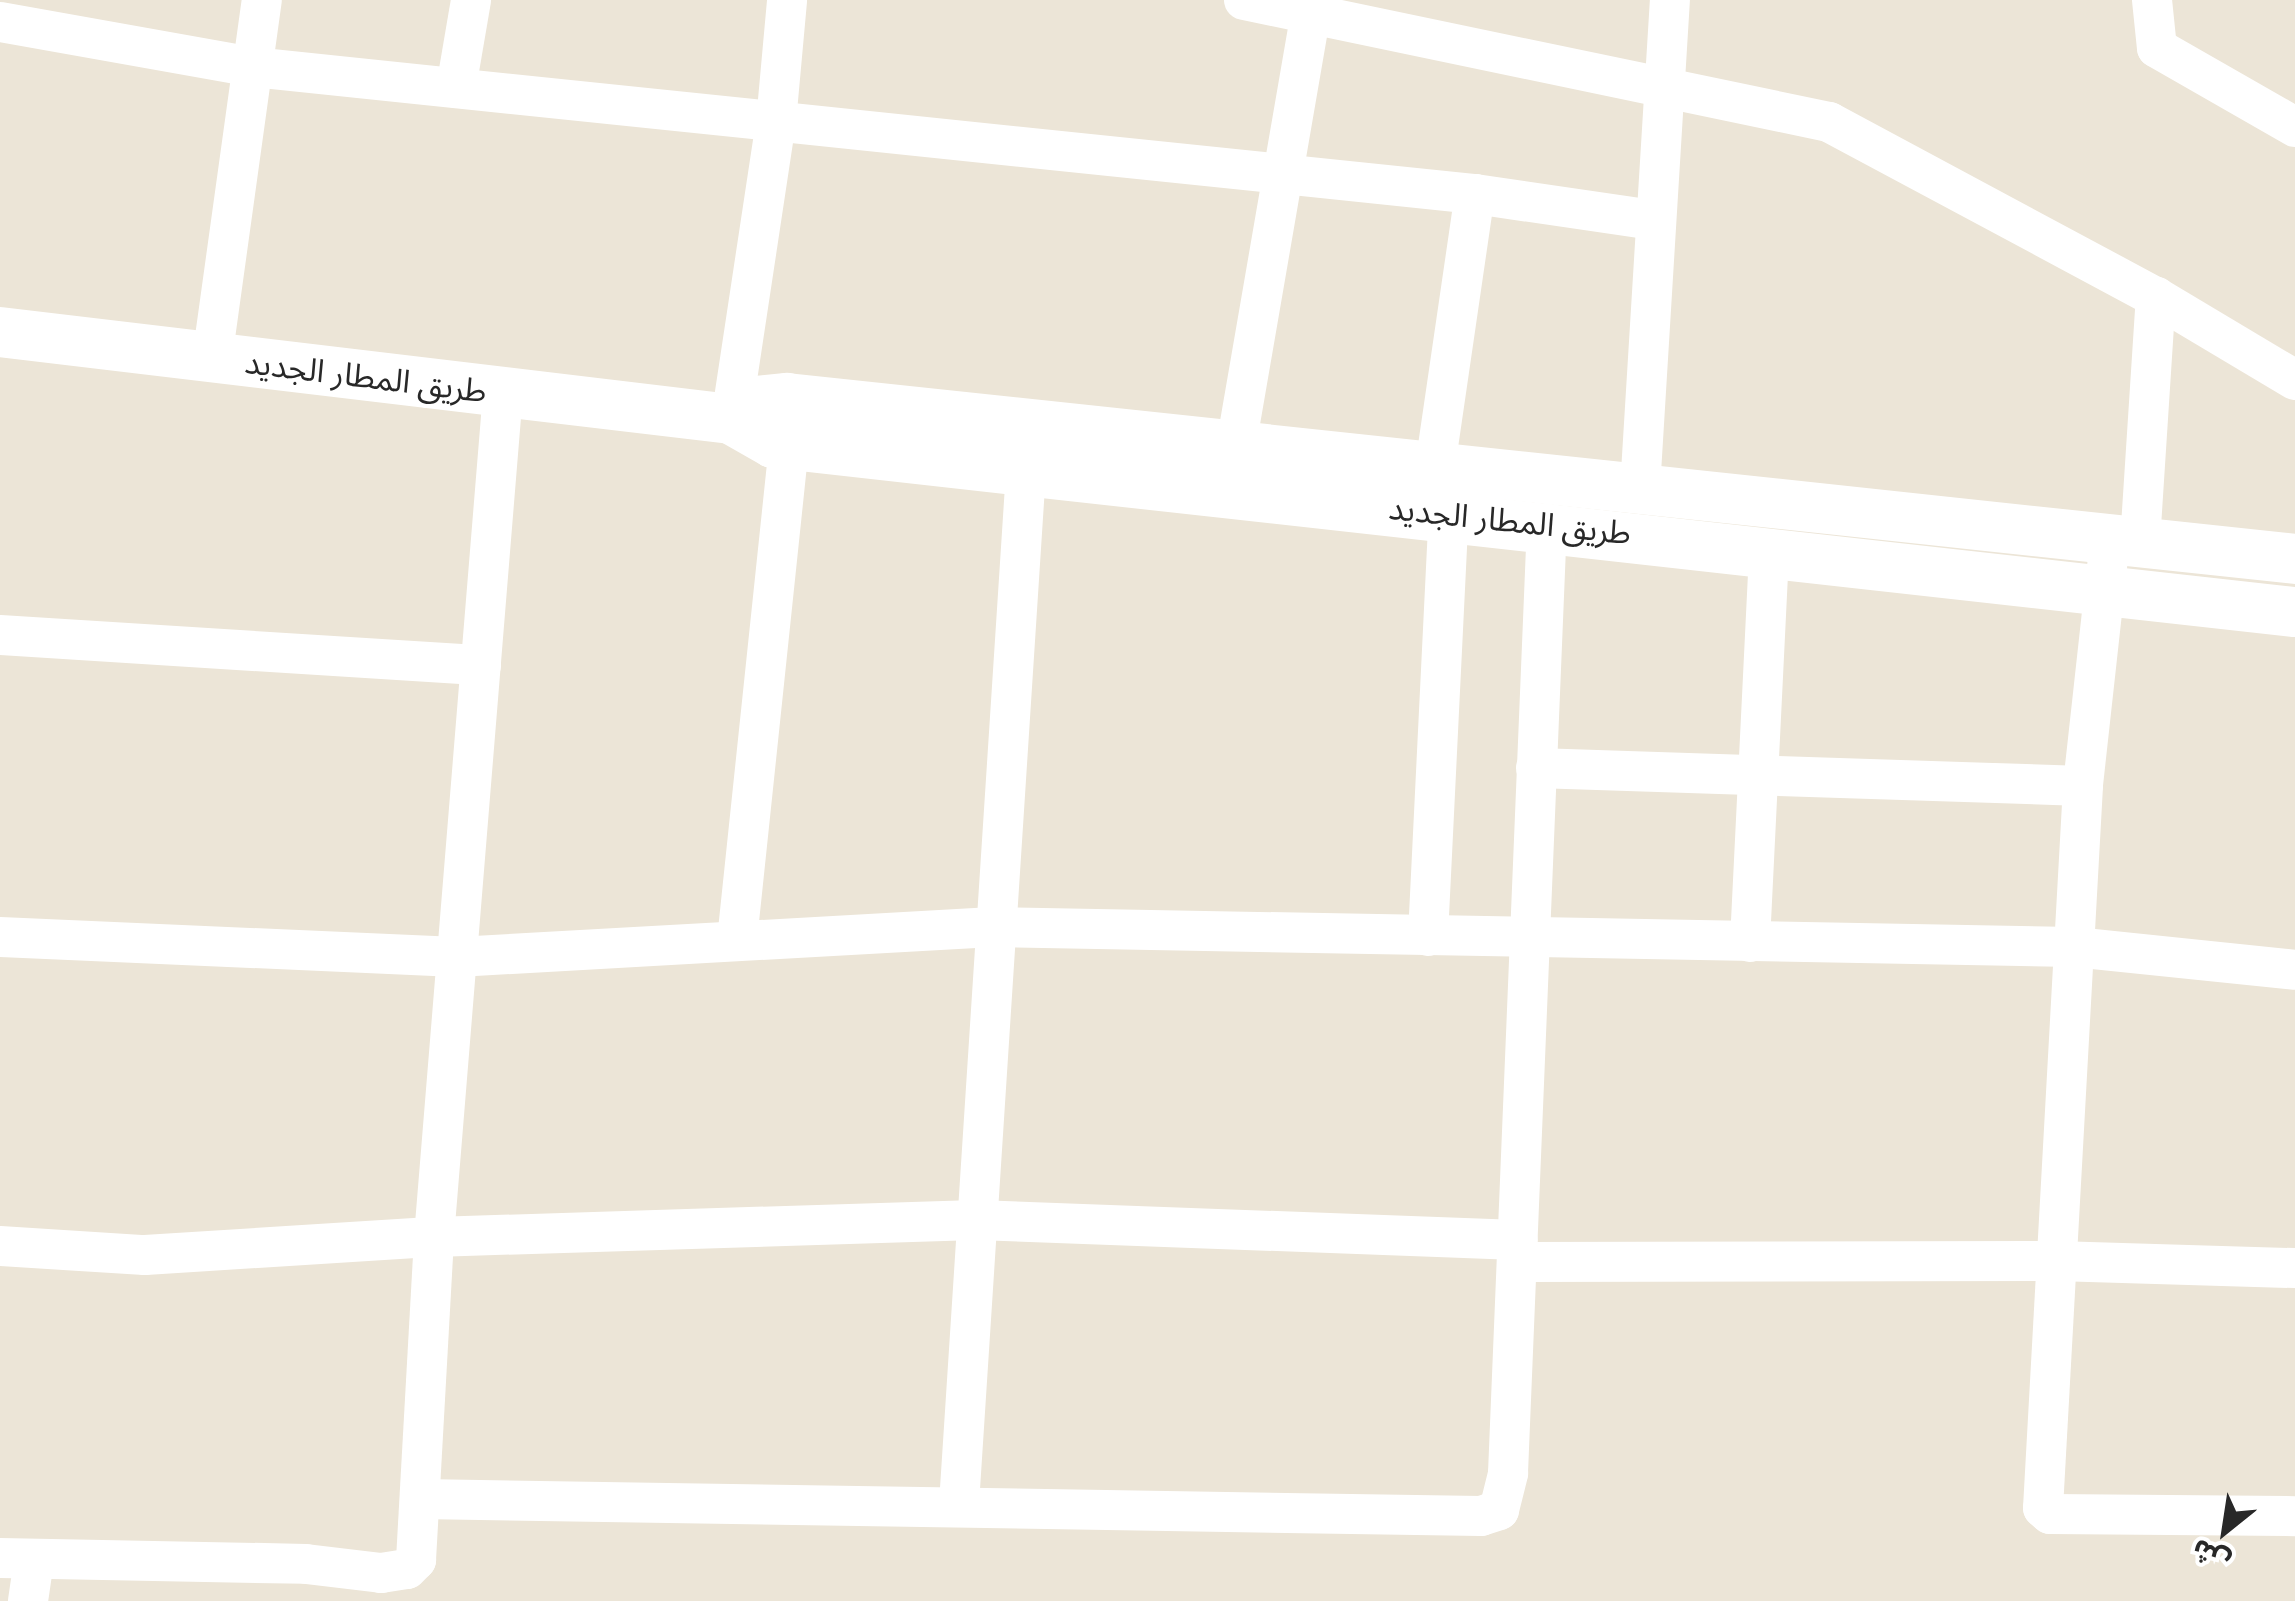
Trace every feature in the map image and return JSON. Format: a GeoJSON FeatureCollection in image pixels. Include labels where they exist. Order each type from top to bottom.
{"type":"FeatureCollection","features":[{"type":"Feature","properties":{"kind":"street"},"geometry":{"type":"LineString","coordinates":[[212,359],[262,0]]}},
{"type":"Feature","properties":{"kind":"street"},"geometry":{"type":"LineString","coordinates":[[456,88],[471,0]]}},
{"type":"Feature","properties":{"kind":"street"},"geometry":{"type":"LineString","coordinates":[[732,418],[776,122],[787,0]]}},
{"type":"Feature","properties":{"kind":"street"},"geometry":{"type":"LineString","coordinates":[[1244,0],[1312,9],[1662,82],[1829,122],[2156,298],[2295,380]]}},
{"type":"Feature","properties":{"kind":"street"},"geometry":{"type":"LineString","coordinates":[[1640,489],[1653,220],[1670,0]]}},
{"type":"Feature","properties":{"kind":"street"},"geometry":{"type":"LineString","coordinates":[[2152,0],[2157,48],[2295,126]]}},
{"type":"Feature","properties":{"kind":"street"},"geometry":{"type":"LineString","coordinates":[[1236,446],[1312,9]]}},
{"type":"Feature","properties":{"kind":"street"},"geometry":{"type":"LineString","coordinates":[[0,22],[252,67],[1475,194],[1653,220]]}},
{"type":"Feature","properties":{"kind":"street"},"geometry":{"type":"LineString","coordinates":[[1428,936],[1442,490],[1475,194]]}},
{"type":"Feature","properties":{"kind":"street"},"geometry":{"type":"LineString","coordinates":[[2156,298],[2125,541],[2105,589],[2084,786],[2044,1511],[2295,1516]]}},
{"type":"Feature","properties":{"kind":"street","name":"طريق المطار الجديد"},"geometry":{"type":"LineString","coordinates":[[0,332],[732,418],[757,438],[789,445],[1026,470],[1442,490],[1640,489],[2295,559]]}},
{"type":"Feature","properties":{"kind":"street"},"geometry":{"type":"LineString","coordinates":[[28,1601],[17,1559],[304,1583],[407,1569],[416,1560],[434,1237],[503,392]]}},
{"type":"Feature","properties":{"kind":"street","name":"طريق المطار الجديد"},"geometry":{"type":"LineString","coordinates":[[732,418],[756,401],[787,398],[1236,446],[1442,490],[1547,524],[2295,612]]}},
{"type":"Feature","properties":{"kind":"street"},"geometry":{"type":"LineString","coordinates":[[737,940],[789,445]]}},
{"type":"Feature","properties":{"kind":"street"},"geometry":{"type":"LineString","coordinates":[[960,1504],[993,927],[1026,470]]}},
{"type":"Feature","properties":{"kind":"street"},"geometry":{"type":"LineString","coordinates":[[420,1499],[1493,1514],[1504,1503],[1508,1473],[1547,524]]}},
{"type":"Feature","properties":{"kind":"street"},"geometry":{"type":"LineString","coordinates":[[1750,942],[1769,549]]}},
{"type":"Feature","properties":{"kind":"street"},"geometry":{"type":"LineString","coordinates":[[0,635],[481,665]]}},
{"type":"Feature","properties":{"kind":"street"},"geometry":{"type":"LineString","coordinates":[[1536,768],[2084,786]]}},
{"type":"Feature","properties":{"kind":"street"},"geometry":{"type":"LineString","coordinates":[[0,938],[457,957],[993,927],[2074,947],[2295,970]]}},
{"type":"Feature","properties":{"kind":"street"},"geometry":{"type":"LineString","coordinates":[[0,1246],[146,1255],[434,1237],[976,1220],[1517,1251],[2295,1268]]}}]}
